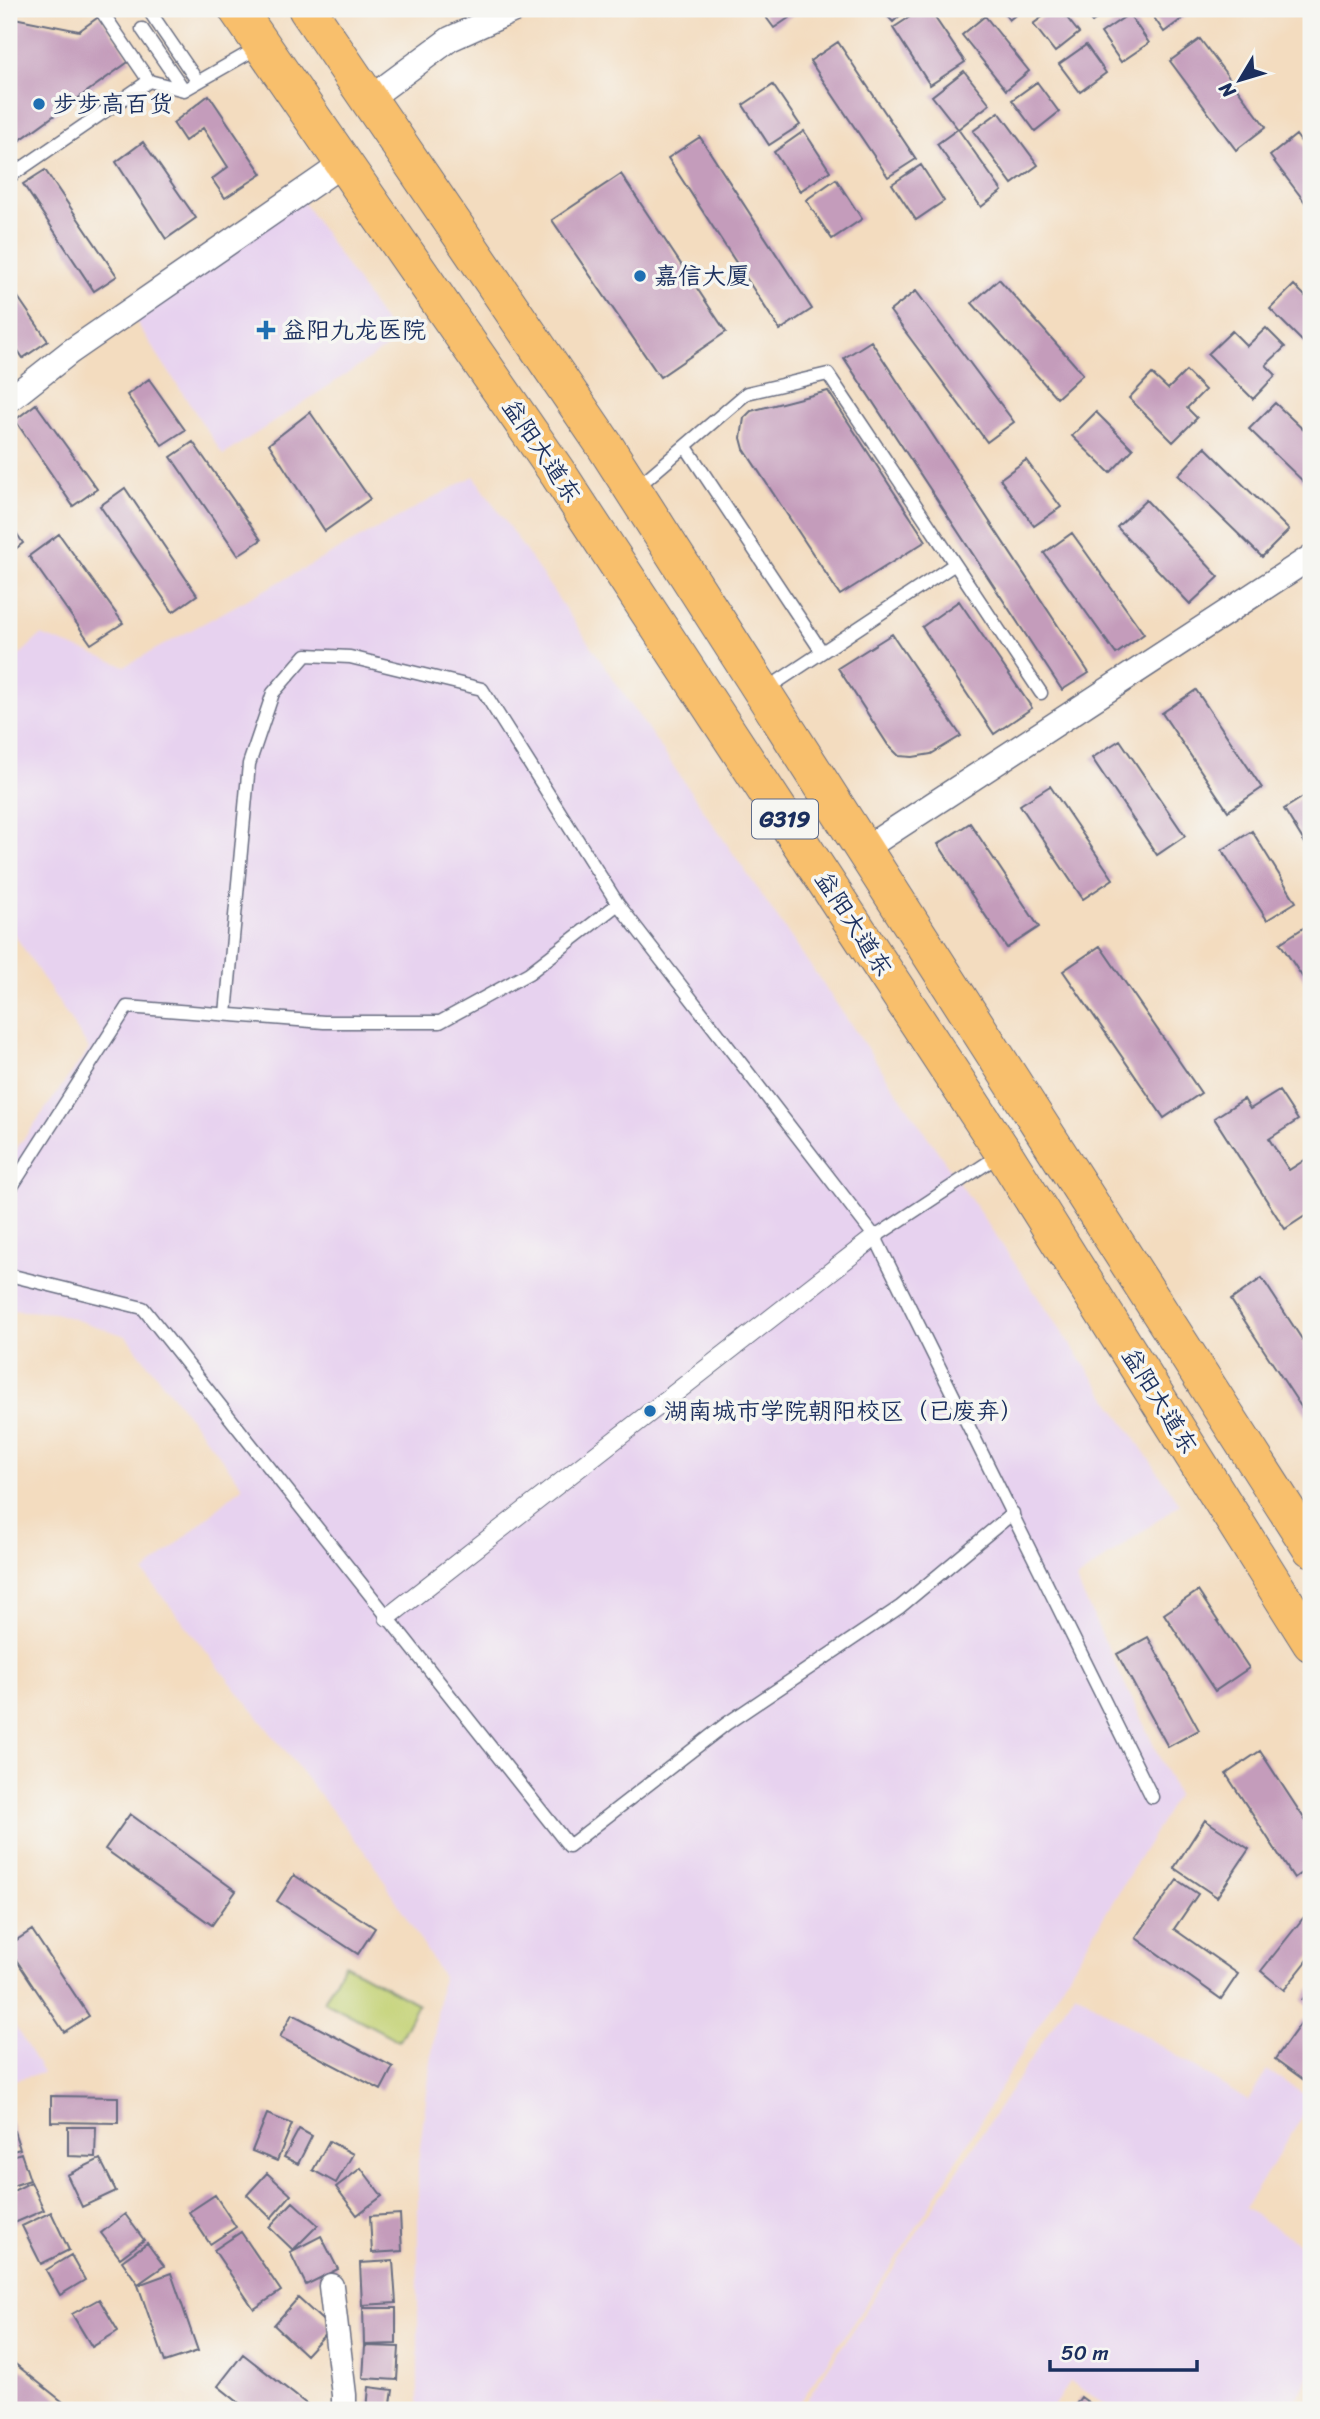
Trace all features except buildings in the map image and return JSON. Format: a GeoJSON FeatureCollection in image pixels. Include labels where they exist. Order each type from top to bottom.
{"type":"FeatureCollection","features":[{"type":"Feature","properties":{"kind":"main road","name":"益阳大道东"},"geometry":{"type":"LineString","coordinates":[[237,9],[559,475],[1003,1152],[1311,1643]]}},
{"type":"Feature","properties":{"kind":"main road","name":"G319"},"geometry":{"type":"LineString","coordinates":[[307,9],[634,490],[1311,1548]]}},
{"type":"Feature","properties":{"kind":"street"},"geometry":{"type":"LineString","coordinates":[[369,99],[450,39],[516,9]]}},
{"type":"Feature","properties":{"kind":"street"},"geometry":{"type":"LineString","coordinates":[[9,400],[82,344],[344,163]]}},
{"type":"Feature","properties":{"kind":"street"},"geometry":{"type":"LineString","coordinates":[[863,850],[1311,557]]}},
{"type":"Feature","properties":{"kind":"street"},"geometry":{"type":"LineString","coordinates":[[388,1617],[875,1237]]}},
{"type":"Feature","properties":{"kind":"street"},"geometry":{"type":"LineString","coordinates":[[331,2286],[344,2410]]}},
{"type":"Feature","properties":{"kind":"lane"},"geometry":{"type":"LineString","coordinates":[[100,9],[149,81],[184,90],[262,45]]}},
{"type":"Feature","properties":{"kind":"lane"},"geometry":{"type":"LineString","coordinates":[[148,9],[198,82]]}},
{"type":"Feature","properties":{"kind":"lane"},"geometry":{"type":"LineString","coordinates":[[142,29],[184,90]]}},
{"type":"Feature","properties":{"kind":"lane"},"geometry":{"type":"LineString","coordinates":[[9,177],[149,81]]}},
{"type":"Feature","properties":{"kind":"lane"},"geometry":{"type":"LineString","coordinates":[[634,490],[747,393],[828,374],[1041,693]]}},
{"type":"Feature","properties":{"kind":"lane"},"geometry":{"type":"LineString","coordinates":[[686,447],[822,652]]}},
{"type":"Feature","properties":{"kind":"lane"},"geometry":{"type":"LineString","coordinates":[[762,692],[955,564]]}},
{"type":"Feature","properties":{"kind":"lane"},"geometry":{"type":"LineString","coordinates":[[226,1014],[248,764],[273,693],[306,655],[350,657],[482,689],[618,904],[875,1237],[1152,1797]]}},
{"type":"Feature","properties":{"kind":"lane"},"geometry":{"type":"LineString","coordinates":[[9,1191],[127,1007],[324,1023],[440,1022],[529,973],[618,904]]}},
{"type":"Feature","properties":{"kind":"lane"},"geometry":{"type":"LineString","coordinates":[[875,1237],[1003,1152]]}},
{"type":"Feature","properties":{"kind":"lane"},"geometry":{"type":"LineString","coordinates":[[9,1275],[144,1308],[569,1846],[726,1724],[900,1607],[1013,1513]]}},
{"type":"Feature","properties":{"kind":"shaded area","name":"益阳九龙医院"},"geometry":{"type":"Polygon","coordinates":[[[300,197],[397,341],[223,455],[135,320],[300,197]]]}},
{"type":"Feature","properties":{"kind":"shaded area","name":"湖南城市学院朝阳校区（已废弃）"},"geometry":{"type":"Polygon","coordinates":[[[474,476],[1180,1504],[1076,1580],[1177,1795],[912,2235],[795,2410],[418,2410],[418,2162],[442,1976],[372,1861],[144,1573],[243,1486],[126,1336],[55,1313],[9,1310],[9,1159],[89,1049],[9,926],[9,665],[41,635],[125,666],[474,476]]]}},
{"type":"Feature","properties":{"kind":"shaded area"},"geometry":{"type":"Polygon","coordinates":[[[1075,1992],[1248,2101],[1267,2070],[1311,2099],[1245,2208],[1311,2251],[1311,2374],[1296,2397],[1287,2410],[1114,2410],[1070,2381],[1051,2410],[800,2410],[1075,1992]]]}},
{"type":"Feature","properties":{"kind":"shaded area"},"geometry":{"type":"Polygon","coordinates":[[[9,2016],[43,2073],[9,2081],[9,2016]]]}},
{"type":"Feature","properties":{"kind":"green space"},"geometry":{"type":"Polygon","coordinates":[[[344,1964],[418,2004],[399,2041],[324,2001],[344,1964]]]}},
{"type":"Feature","properties":{"kind":"place","name":"步步高百货"},"geometry":{"type":"Point","coordinates":[39,104]}},
{"type":"Feature","properties":{"kind":"place","name":"嘉信大厦"},"geometry":{"type":"Point","coordinates":[640,276]}},
{"type":"Feature","properties":{"kind":"place","name":"益阳九龙医院"},"geometry":{"type":"Point","coordinates":[266,330]}},
{"type":"Feature","properties":{"kind":"place","name":"湖南城市学院朝阳校区（已废弃）"},"geometry":{"type":"Point","coordinates":[650,1411]}}]}
